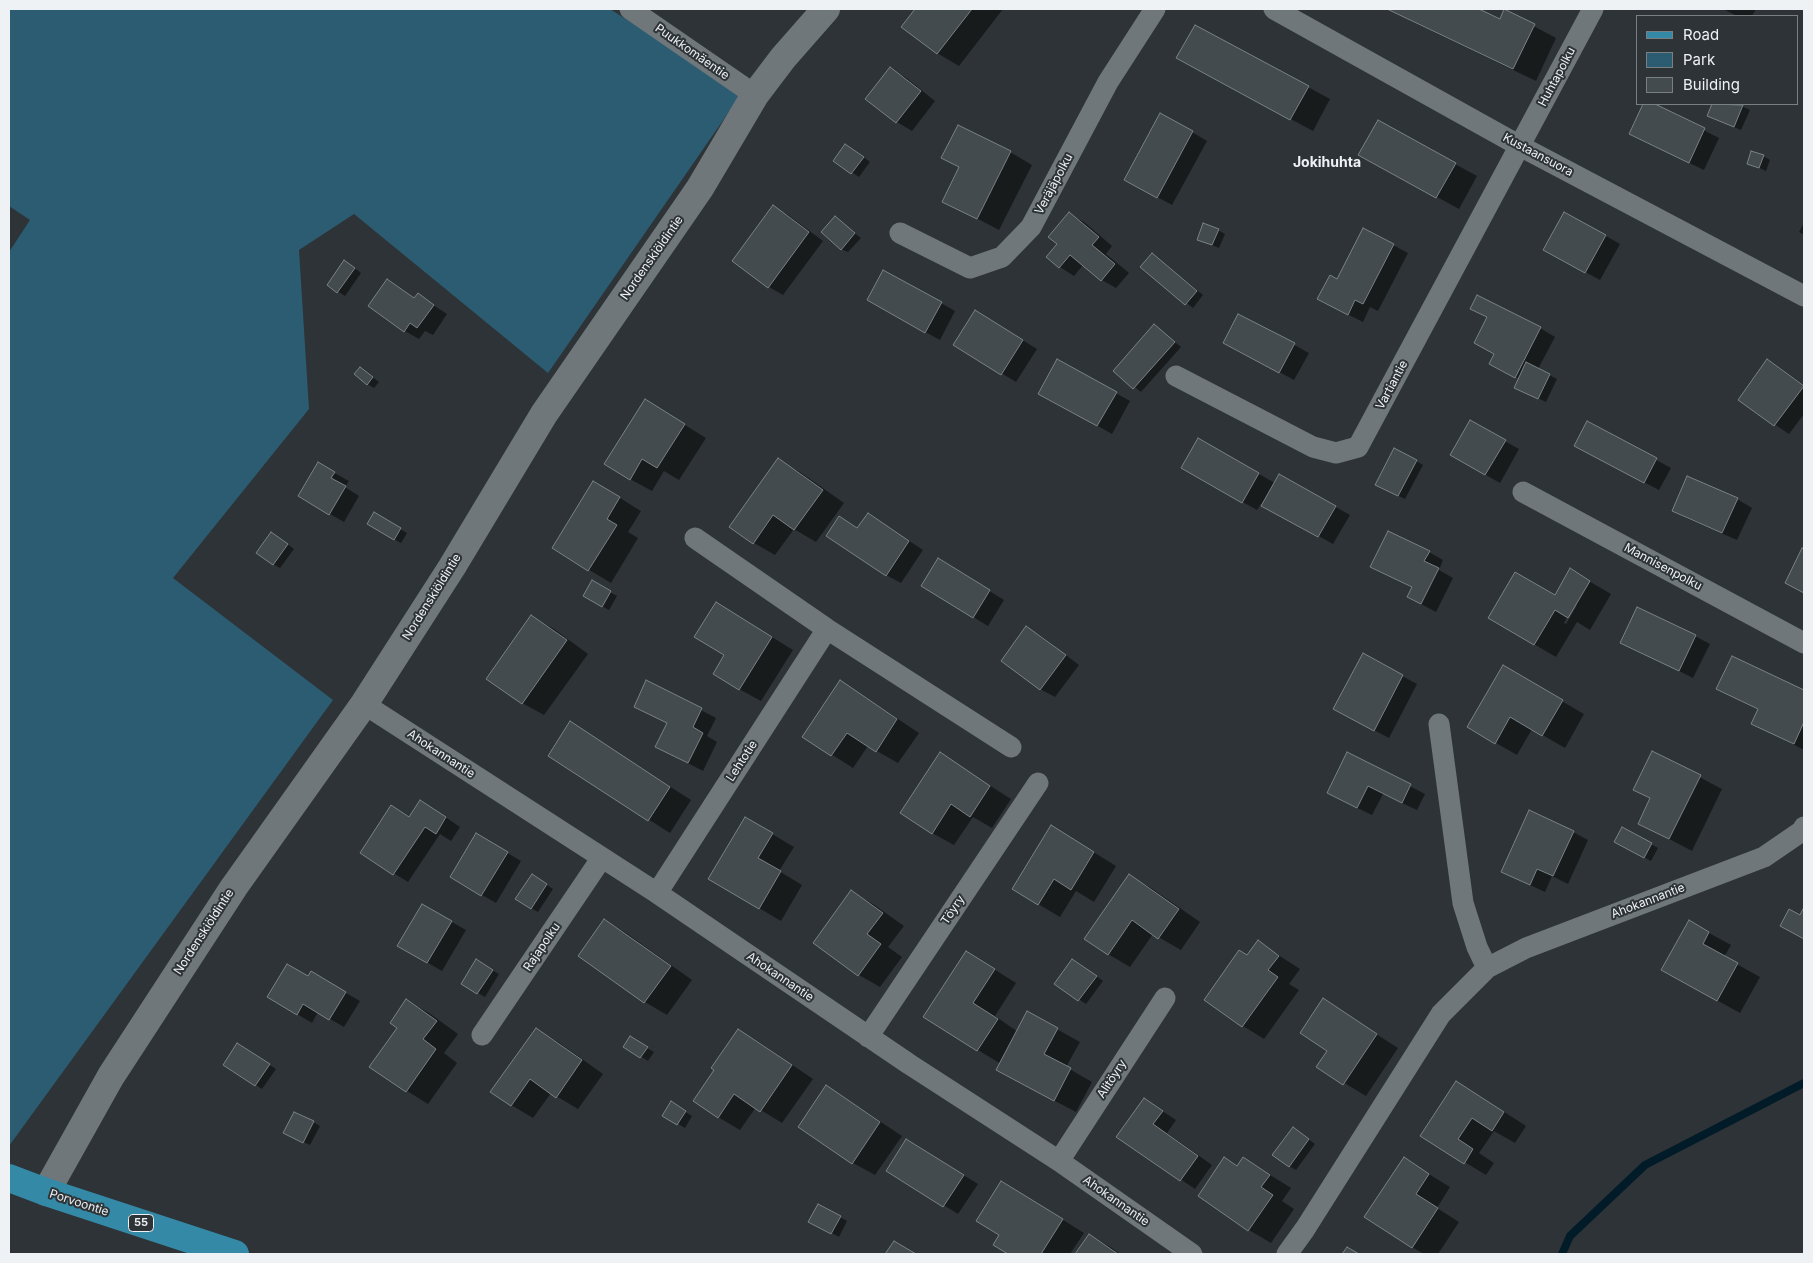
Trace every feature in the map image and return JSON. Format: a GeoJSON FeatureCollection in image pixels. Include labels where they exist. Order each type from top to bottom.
{"type":"FeatureCollection","features":[{"type":"Feature","properties":{"kind":"main road","name":"Nordenskiöldintie"},"geometry":{"type":"LineString","coordinates":[[46,1192],[111,1076],[234,887],[364,704],[452,567],[544,414],[700,188],[755,95],[783,58],[826,9]]}},
{"type":"Feature","properties":{"kind":"main road","name":"Porvoontie"},"geometry":{"type":"LineString","coordinates":[[9,1178],[235,1254]]}},
{"type":"Feature","properties":{"kind":"street","name":"Puukkomäentie"},"geometry":{"type":"LineString","coordinates":[[630,9],[755,95]]}},
{"type":"Feature","properties":{"kind":"street","name":"Veräjäpolku"},"geometry":{"type":"LineString","coordinates":[[900,233],[970,268],[1002,257],[1030,227],[1108,82],[1155,9]]}},
{"type":"Feature","properties":{"kind":"street","name":"Kustaansuora"},"geometry":{"type":"LineString","coordinates":[[1274,9],[1520,146],[1804,296]]}},
{"type":"Feature","properties":{"kind":"street","name":"Huhtapolku"},"geometry":{"type":"LineString","coordinates":[[1520,146],[1593,9]]}},
{"type":"Feature","properties":{"kind":"street","name":"Vartiantie"},"geometry":{"type":"LineString","coordinates":[[1176,376],[1313,448],[1336,453],[1358,448],[1520,146]]}},
{"type":"Feature","properties":{"kind":"street","name":"Mannisenpolku"},"geometry":{"type":"LineString","coordinates":[[1523,492],[1804,643]]}},
{"type":"Feature","properties":{"kind":"street"},"geometry":{"type":"LineString","coordinates":[[695,538],[827,629],[1011,747]]}},
{"type":"Feature","properties":{"kind":"street","name":"Lehtotie"},"geometry":{"type":"LineString","coordinates":[[657,893],[827,629]]}},
{"type":"Feature","properties":{"kind":"street","name":"Ahokannantie"},"geometry":{"type":"LineString","coordinates":[[364,704],[657,893],[868,1037],[1059,1161],[1192,1254]]}},
{"type":"Feature","properties":{"kind":"street"},"geometry":{"type":"LineString","coordinates":[[1439,724],[1463,903],[1477,947],[1487,968]]}},
{"type":"Feature","properties":{"kind":"street","name":"Töyry"},"geometry":{"type":"LineString","coordinates":[[868,1037],[1038,783]]}},
{"type":"Feature","properties":{"kind":"street","name":"Ahokannantie"},"geometry":{"type":"LineString","coordinates":[[1287,1254],[1306,1229],[1440,1014],[1487,968],[1526,948],[1764,857],[1802,831],[1804,827]]}},
{"type":"Feature","properties":{"kind":"street","name":"Rajapolku"},"geometry":{"type":"LineString","coordinates":[[482,1035],[601,858]]}},
{"type":"Feature","properties":{"kind":"street","name":"Alitöyry"},"geometry":{"type":"LineString","coordinates":[[1059,1161],[1165,998]]}},
{"type":"Feature","properties":{"kind":"green space"},"geometry":{"type":"Polygon","coordinates":[[[9,9],[610,9],[742,93],[548,373],[354,214],[299,250],[309,409],[173,578],[333,700],[9,1146],[9,252],[30,220],[9,206],[9,9]]]}},
{"type":"Feature","properties":{"kind":"building"},"geometry":{"type":"Polygon","coordinates":[[[915,9],[972,9],[937,54],[901,27],[915,9]]]}},
{"type":"Feature","properties":{"kind":"building"},"geometry":{"type":"Polygon","coordinates":[[[1387,9],[1479,9],[1500,19],[1504,9],[1535,24],[1513,69],[1387,9]]]}},
{"type":"Feature","properties":{"kind":"building"},"geometry":{"type":"Polygon","coordinates":[[[1195,25],[1309,86],[1290,120],[1176,58],[1195,25]]]}},
{"type":"Feature","properties":{"kind":"building"},"geometry":{"type":"Polygon","coordinates":[[[890,67],[921,91],[896,123],[865,99],[890,67]]]}},
{"type":"Feature","properties":{"kind":"building"},"geometry":{"type":"Polygon","coordinates":[[[1643,105],[1657,105],[1705,128],[1689,163],[1629,134],[1643,105]]]}},
{"type":"Feature","properties":{"kind":"building"},"geometry":{"type":"Polygon","coordinates":[[[1712,105],[1743,105],[1734,127],[1707,116],[1712,105]]]}},
{"type":"Feature","properties":{"kind":"building"},"geometry":{"type":"Polygon","coordinates":[[[1160,113],[1193,131],[1157,198],[1124,180],[1160,113]]]}},
{"type":"Feature","properties":{"kind":"building"},"geometry":{"type":"Polygon","coordinates":[[[1378,120],[1456,163],[1436,198],[1358,155],[1378,120]]]}},
{"type":"Feature","properties":{"kind":"building"},"geometry":{"type":"Polygon","coordinates":[[[958,125],[1011,151],[977,219],[942,202],[959,167],[941,158],[958,125]]]}},
{"type":"Feature","properties":{"kind":"building"},"geometry":{"type":"Polygon","coordinates":[[[845,144],[864,157],[851,174],[833,161],[845,144]]]}},
{"type":"Feature","properties":{"kind":"building"},"geometry":{"type":"Polygon","coordinates":[[[1751,151],[1764,155],[1759,168],[1747,164],[1751,151]]]}},
{"type":"Feature","properties":{"kind":"building"},"geometry":{"type":"Polygon","coordinates":[[[773,205],[809,232],[768,288],[732,261],[773,205]]]}},
{"type":"Feature","properties":{"kind":"building"},"geometry":{"type":"Polygon","coordinates":[[[1069,212],[1099,237],[1092,245],[1115,264],[1101,281],[1070,255],[1059,268],[1046,257],[1057,244],[1048,237],[1069,212]]]}},
{"type":"Feature","properties":{"kind":"building"},"geometry":{"type":"Polygon","coordinates":[[[1564,212],[1606,235],[1585,273],[1543,250],[1564,212]]]}},
{"type":"Feature","properties":{"kind":"building"},"geometry":{"type":"Polygon","coordinates":[[[835,216],[855,233],[841,250],[821,232],[835,216]]]}},
{"type":"Feature","properties":{"kind":"building"},"geometry":{"type":"Polygon","coordinates":[[[1203,223],[1219,229],[1212,245],[1197,240],[1203,223]]]}},
{"type":"Feature","properties":{"kind":"building"},"geometry":{"type":"Polygon","coordinates":[[[1363,228],[1394,244],[1363,304],[1355,300],[1348,315],[1317,299],[1330,275],[1337,279],[1363,228]]]}},
{"type":"Feature","properties":{"kind":"building"},"geometry":{"type":"Polygon","coordinates":[[[1152,253],[1197,291],[1185,305],[1140,267],[1152,253]]]}},
{"type":"Feature","properties":{"kind":"building"},"geometry":{"type":"Polygon","coordinates":[[[344,260],[355,268],[337,293],[327,285],[344,260]]]}},
{"type":"Feature","properties":{"kind":"building"},"geometry":{"type":"Polygon","coordinates":[[[883,270],[942,302],[925,333],[867,300],[883,270]]]}},
{"type":"Feature","properties":{"kind":"building"},"geometry":{"type":"Polygon","coordinates":[[[387,279],[414,298],[418,293],[434,305],[417,328],[410,323],[404,332],[368,306],[387,279]]]}},
{"type":"Feature","properties":{"kind":"building"},"geometry":{"type":"Polygon","coordinates":[[[1477,295],[1541,327],[1515,378],[1489,364],[1494,354],[1474,343],[1487,317],[1470,309],[1477,295]]]}},
{"type":"Feature","properties":{"kind":"building"},"geometry":{"type":"Polygon","coordinates":[[[975,310],[1023,340],[1001,375],[953,345],[975,310]]]}},
{"type":"Feature","properties":{"kind":"building"},"geometry":{"type":"Polygon","coordinates":[[[1238,314],[1295,343],[1279,373],[1223,343],[1238,314]]]}},
{"type":"Feature","properties":{"kind":"building"},"geometry":{"type":"Polygon","coordinates":[[[1154,324],[1175,342],[1133,389],[1113,371],[1154,324]]]}},
{"type":"Feature","properties":{"kind":"building"},"geometry":{"type":"Polygon","coordinates":[[[1057,359],[1117,392],[1097,426],[1038,394],[1057,359]]]}},
{"type":"Feature","properties":{"kind":"building"},"geometry":{"type":"Polygon","coordinates":[[[1767,359],[1804,386],[1774,426],[1738,400],[1767,359]]]}},
{"type":"Feature","properties":{"kind":"building"},"geometry":{"type":"Polygon","coordinates":[[[1526,362],[1550,374],[1538,399],[1514,388],[1526,362]]]}},
{"type":"Feature","properties":{"kind":"building"},"geometry":{"type":"Polygon","coordinates":[[[360,367],[373,377],[367,385],[354,374],[360,367]]]}},
{"type":"Feature","properties":{"kind":"building"},"geometry":{"type":"Polygon","coordinates":[[[645,399],[685,424],[657,468],[642,459],[630,480],[604,464],[645,399]]]}},
{"type":"Feature","properties":{"kind":"building"},"geometry":{"type":"Polygon","coordinates":[[[1470,420],[1506,440],[1485,475],[1450,455],[1470,420]]]}},
{"type":"Feature","properties":{"kind":"building"},"geometry":{"type":"Polygon","coordinates":[[[1587,421],[1657,458],[1644,483],[1574,446],[1587,421]]]}},
{"type":"Feature","properties":{"kind":"building"},"geometry":{"type":"Polygon","coordinates":[[[1198,438],[1259,473],[1242,503],[1181,468],[1198,438]]]}},
{"type":"Feature","properties":{"kind":"building"},"geometry":{"type":"Polygon","coordinates":[[[1394,448],[1417,460],[1398,496],[1375,485],[1394,448]]]}},
{"type":"Feature","properties":{"kind":"building"},"geometry":{"type":"Polygon","coordinates":[[[778,458],[823,490],[794,530],[773,515],[753,544],[729,527],[778,458]]]}},
{"type":"Feature","properties":{"kind":"building"},"geometry":{"type":"Polygon","coordinates":[[[318,462],[335,472],[331,478],[346,486],[329,515],[298,496],[318,462]]]}},
{"type":"Feature","properties":{"kind":"building"},"geometry":{"type":"Polygon","coordinates":[[[1279,474],[1336,506],[1318,537],[1261,506],[1279,474]]]}},
{"type":"Feature","properties":{"kind":"building"},"geometry":{"type":"Polygon","coordinates":[[[1687,476],[1738,498],[1722,533],[1672,511],[1687,476]]]}},
{"type":"Feature","properties":{"kind":"building"},"geometry":{"type":"Polygon","coordinates":[[[593,481],[620,497],[607,519],[617,525],[588,571],[552,548],[593,481]]]}},
{"type":"Feature","properties":{"kind":"building"},"geometry":{"type":"Polygon","coordinates":[[[374,512],[401,528],[394,540],[367,524],[374,512]]]}},
{"type":"Feature","properties":{"kind":"building"},"geometry":{"type":"Polygon","coordinates":[[[868,513],[909,541],[886,576],[826,536],[839,516],[857,528],[868,513]]]}},
{"type":"Feature","properties":{"kind":"building"},"geometry":{"type":"Polygon","coordinates":[[[1388,531],[1430,551],[1424,561],[1439,568],[1421,604],[1407,597],[1412,587],[1370,567],[1388,531]]]}},
{"type":"Feature","properties":{"kind":"building"},"geometry":{"type":"Polygon","coordinates":[[[271,532],[288,544],[273,565],[256,553],[271,532]]]}},
{"type":"Feature","properties":{"kind":"building"},"geometry":{"type":"Polygon","coordinates":[[[1802,548],[1804,549],[1804,593],[1785,583],[1802,548]]]}},
{"type":"Feature","properties":{"kind":"building"},"geometry":{"type":"Polygon","coordinates":[[[938,558],[990,590],[973,618],[921,586],[938,558]]]}},
{"type":"Feature","properties":{"kind":"building"},"geometry":{"type":"Polygon","coordinates":[[[1570,568],[1590,581],[1568,618],[1555,610],[1534,645],[1488,618],[1515,572],[1555,595],[1570,568]]]}},
{"type":"Feature","properties":{"kind":"building"},"geometry":{"type":"Polygon","coordinates":[[[592,580],[611,591],[602,607],[583,596],[592,580]]]}},
{"type":"Feature","properties":{"kind":"building"},"geometry":{"type":"Polygon","coordinates":[[[716,602],[772,637],[739,690],[713,674],[724,655],[694,637],[716,602]]]}},
{"type":"Feature","properties":{"kind":"building"},"geometry":{"type":"Polygon","coordinates":[[[1637,607],[1696,635],[1679,671],[1620,643],[1637,607]]]}},
{"type":"Feature","properties":{"kind":"building"},"geometry":{"type":"Polygon","coordinates":[[[531,615],[567,640],[522,704],[486,679],[531,615]]]}},
{"type":"Feature","properties":{"kind":"building"},"geometry":{"type":"Polygon","coordinates":[[[1026,626],[1066,655],[1040,690],[1001,661],[1026,626]]]}},
{"type":"Feature","properties":{"kind":"building"},"geometry":{"type":"Polygon","coordinates":[[[1363,653],[1403,675],[1374,731],[1333,709],[1363,653]]]}},
{"type":"Feature","properties":{"kind":"building"},"geometry":{"type":"Polygon","coordinates":[[[1732,656],[1804,690],[1804,722],[1794,744],[1751,724],[1758,709],[1716,689],[1732,656]]]}},
{"type":"Feature","properties":{"kind":"building"},"geometry":{"type":"Polygon","coordinates":[[[1503,665],[1563,700],[1542,736],[1510,717],[1495,744],[1467,727],[1503,665]]]}},
{"type":"Feature","properties":{"kind":"building"},"geometry":{"type":"Polygon","coordinates":[[[646,680],[702,708],[693,727],[703,733],[688,763],[655,747],[667,723],[634,707],[646,680]]]}},
{"type":"Feature","properties":{"kind":"building"},"geometry":{"type":"Polygon","coordinates":[[[840,680],[897,719],[876,752],[847,733],[831,756],[802,737],[840,680]]]}},
{"type":"Feature","properties":{"kind":"building"},"geometry":{"type":"Polygon","coordinates":[[[570,721],[670,787],[648,821],[548,756],[570,721]]]}},
{"type":"Feature","properties":{"kind":"building"},"geometry":{"type":"Polygon","coordinates":[[[1652,751],[1701,775],[1669,839],[1638,824],[1650,798],[1633,790],[1652,751]]]}},
{"type":"Feature","properties":{"kind":"building"},"geometry":{"type":"Polygon","coordinates":[[[940,752],[990,786],[970,817],[951,804],[932,834],[900,813],[940,752]]]}},
{"type":"Feature","properties":{"kind":"building"},"geometry":{"type":"Polygon","coordinates":[[[1347,752],[1411,784],[1402,803],[1368,786],[1357,808],[1327,793],[1347,752]]]}},
{"type":"Feature","properties":{"kind":"building"},"geometry":{"type":"Polygon","coordinates":[[[420,800],[446,817],[436,834],[425,827],[393,875],[360,853],[391,805],[409,817],[420,800]]]}},
{"type":"Feature","properties":{"kind":"building"},"geometry":{"type":"Polygon","coordinates":[[[1529,810],[1574,831],[1553,876],[1537,869],[1530,885],[1501,872],[1529,810]]]}},
{"type":"Feature","properties":{"kind":"building"},"geometry":{"type":"Polygon","coordinates":[[[745,817],[773,833],[758,858],[781,871],[759,909],[708,879],[745,817]]]}},
{"type":"Feature","properties":{"kind":"building"},"geometry":{"type":"Polygon","coordinates":[[[1051,825],[1094,852],[1071,890],[1054,879],[1038,905],[1012,889],[1051,825]]]}},
{"type":"Feature","properties":{"kind":"building"},"geometry":{"type":"Polygon","coordinates":[[[1622,827],[1652,843],[1644,858],[1614,842],[1622,827]]]}},
{"type":"Feature","properties":{"kind":"building"},"geometry":{"type":"Polygon","coordinates":[[[476,833],[508,852],[481,896],[450,877],[476,833]]]}},
{"type":"Feature","properties":{"kind":"building"},"geometry":{"type":"Polygon","coordinates":[[[532,874],[547,884],[531,909],[515,899],[532,874]]]}},
{"type":"Feature","properties":{"kind":"building"},"geometry":{"type":"Polygon","coordinates":[[[1129,874],[1179,909],[1158,939],[1132,920],[1108,955],[1084,939],[1129,874]]]}},
{"type":"Feature","properties":{"kind":"building"},"geometry":{"type":"Polygon","coordinates":[[[851,890],[883,913],[867,934],[881,944],[858,976],[813,943],[851,890]]]}},
{"type":"Feature","properties":{"kind":"building"},"geometry":{"type":"Polygon","coordinates":[[[422,904],[452,921],[427,963],[397,946],[422,904]]]}},
{"type":"Feature","properties":{"kind":"building"},"geometry":{"type":"Polygon","coordinates":[[[1804,907],[1804,939],[1780,926],[1789,909],[1800,915],[1804,907]]]}},
{"type":"Feature","properties":{"kind":"building"},"geometry":{"type":"Polygon","coordinates":[[[604,919],[671,966],[644,1003],[578,956],[604,919]]]}},
{"type":"Feature","properties":{"kind":"building"},"geometry":{"type":"Polygon","coordinates":[[[1689,920],[1709,932],[1703,944],[1738,963],[1717,1001],[1661,970],[1689,920]]]}},
{"type":"Feature","properties":{"kind":"building"},"geometry":{"type":"Polygon","coordinates":[[[1258,940],[1279,956],[1268,970],[1278,977],[1242,1027],[1204,1000],[1239,950],[1247,955],[1258,940]]]}},
{"type":"Feature","properties":{"kind":"building"},"geometry":{"type":"Polygon","coordinates":[[[966,951],[995,969],[973,1003],[998,1019],[977,1051],[923,1017],[966,951]]]}},
{"type":"Feature","properties":{"kind":"building"},"geometry":{"type":"Polygon","coordinates":[[[476,959],[493,970],[477,994],[461,984],[476,959]]]}},
{"type":"Feature","properties":{"kind":"building"},"geometry":{"type":"Polygon","coordinates":[[[1072,959],[1097,976],[1078,1001],[1054,984],[1072,959]]]}},
{"type":"Feature","properties":{"kind":"building"},"geometry":{"type":"Polygon","coordinates":[[[287,964],[308,976],[311,971],[346,992],[329,1020],[303,1004],[297,1015],[267,997],[287,964]]]}},
{"type":"Feature","properties":{"kind":"building"},"geometry":{"type":"Polygon","coordinates":[[[1323,998],[1377,1034],[1343,1085],[1316,1067],[1327,1051],[1300,1033],[1323,998]]]}},
{"type":"Feature","properties":{"kind":"building"},"geometry":{"type":"Polygon","coordinates":[[[406,999],[437,1021],[423,1039],[436,1049],[406,1092],[369,1067],[397,1028],[390,1023],[406,999]]]}},
{"type":"Feature","properties":{"kind":"building"},"geometry":{"type":"Polygon","coordinates":[[[1027,1011],[1058,1028],[1044,1054],[1071,1068],[1054,1101],[996,1070],[1027,1011]]]}},
{"type":"Feature","properties":{"kind":"building"},"geometry":{"type":"Polygon","coordinates":[[[536,1028],[582,1060],[556,1098],[530,1079],[511,1106],[490,1092],[536,1028]]]}},
{"type":"Feature","properties":{"kind":"building"},"geometry":{"type":"Polygon","coordinates":[[[738,1029],[792,1065],[760,1112],[734,1094],[718,1118],[693,1101],[714,1070],[711,1068],[738,1029]]]}},
{"type":"Feature","properties":{"kind":"building"},"geometry":{"type":"Polygon","coordinates":[[[630,1036],[648,1047],[640,1058],[623,1047],[630,1036]]]}},
{"type":"Feature","properties":{"kind":"building"},"geometry":{"type":"Polygon","coordinates":[[[237,1043],[270,1064],[255,1086],[223,1065],[237,1043]]]}},
{"type":"Feature","properties":{"kind":"building"},"geometry":{"type":"Polygon","coordinates":[[[1456,1081],[1504,1112],[1492,1131],[1472,1118],[1458,1139],[1473,1149],[1464,1164],[1420,1136],[1456,1081]]]}},
{"type":"Feature","properties":{"kind":"building"},"geometry":{"type":"Polygon","coordinates":[[[826,1085],[880,1122],[852,1164],[798,1127],[826,1085]]]}},
{"type":"Feature","properties":{"kind":"building"},"geometry":{"type":"Polygon","coordinates":[[[1144,1098],[1163,1111],[1153,1124],[1198,1156],[1180,1181],[1116,1137],[1144,1098]]]}},
{"type":"Feature","properties":{"kind":"building"},"geometry":{"type":"Polygon","coordinates":[[[671,1101],[686,1111],[677,1125],[662,1116],[671,1101]]]}},
{"type":"Feature","properties":{"kind":"building"},"geometry":{"type":"Polygon","coordinates":[[[294,1112],[314,1121],[303,1143],[283,1133],[294,1112]]]}},
{"type":"Feature","properties":{"kind":"building"},"geometry":{"type":"Polygon","coordinates":[[[1293,1127],[1309,1139],[1289,1167],[1272,1155],[1293,1127]]]}},
{"type":"Feature","properties":{"kind":"building"},"geometry":{"type":"Polygon","coordinates":[[[906,1139],[964,1175],[943,1207],[886,1171],[906,1139]]]}},
{"type":"Feature","properties":{"kind":"building"},"geometry":{"type":"Polygon","coordinates":[[[1224,1157],[1237,1166],[1243,1157],[1270,1175],[1261,1187],[1273,1195],[1248,1231],[1198,1196],[1224,1157]]]}},
{"type":"Feature","properties":{"kind":"building"},"geometry":{"type":"Polygon","coordinates":[[[1404,1157],[1429,1174],[1416,1194],[1438,1208],[1412,1248],[1364,1217],[1404,1157]]]}},
{"type":"Feature","properties":{"kind":"building"},"geometry":{"type":"Polygon","coordinates":[[[1001,1181],[1063,1219],[1041,1254],[1008,1254],[993,1245],[999,1235],[976,1221],[1001,1181]]]}},
{"type":"Feature","properties":{"kind":"building"},"geometry":{"type":"Polygon","coordinates":[[[818,1204],[841,1216],[831,1234],[808,1222],[818,1204]]]}},
{"type":"Feature","properties":{"kind":"building"},"geometry":{"type":"Polygon","coordinates":[[[1089,1234],[1118,1254],[1075,1254],[1089,1234]]]}},
{"type":"Feature","properties":{"kind":"building"},"geometry":{"type":"Polygon","coordinates":[[[894,1241],[916,1254],[885,1254],[894,1241]]]}},
{"type":"Feature","properties":{"kind":"building"},"geometry":{"type":"Polygon","coordinates":[[[1347,1247],[1359,1254],[1342,1254],[1347,1247]]]}},
{"type":"Feature","properties":{"kind":"waterway"},"geometry":{"type":"LineString","coordinates":[[1562,1254],[1570,1236],[1645,1165],[1804,1083]]}},
{"type":"Feature","properties":{"kind":"district","name":"Jokihuhta"},"geometry":{"type":"Point","coordinates":[1327,163]}}]}
